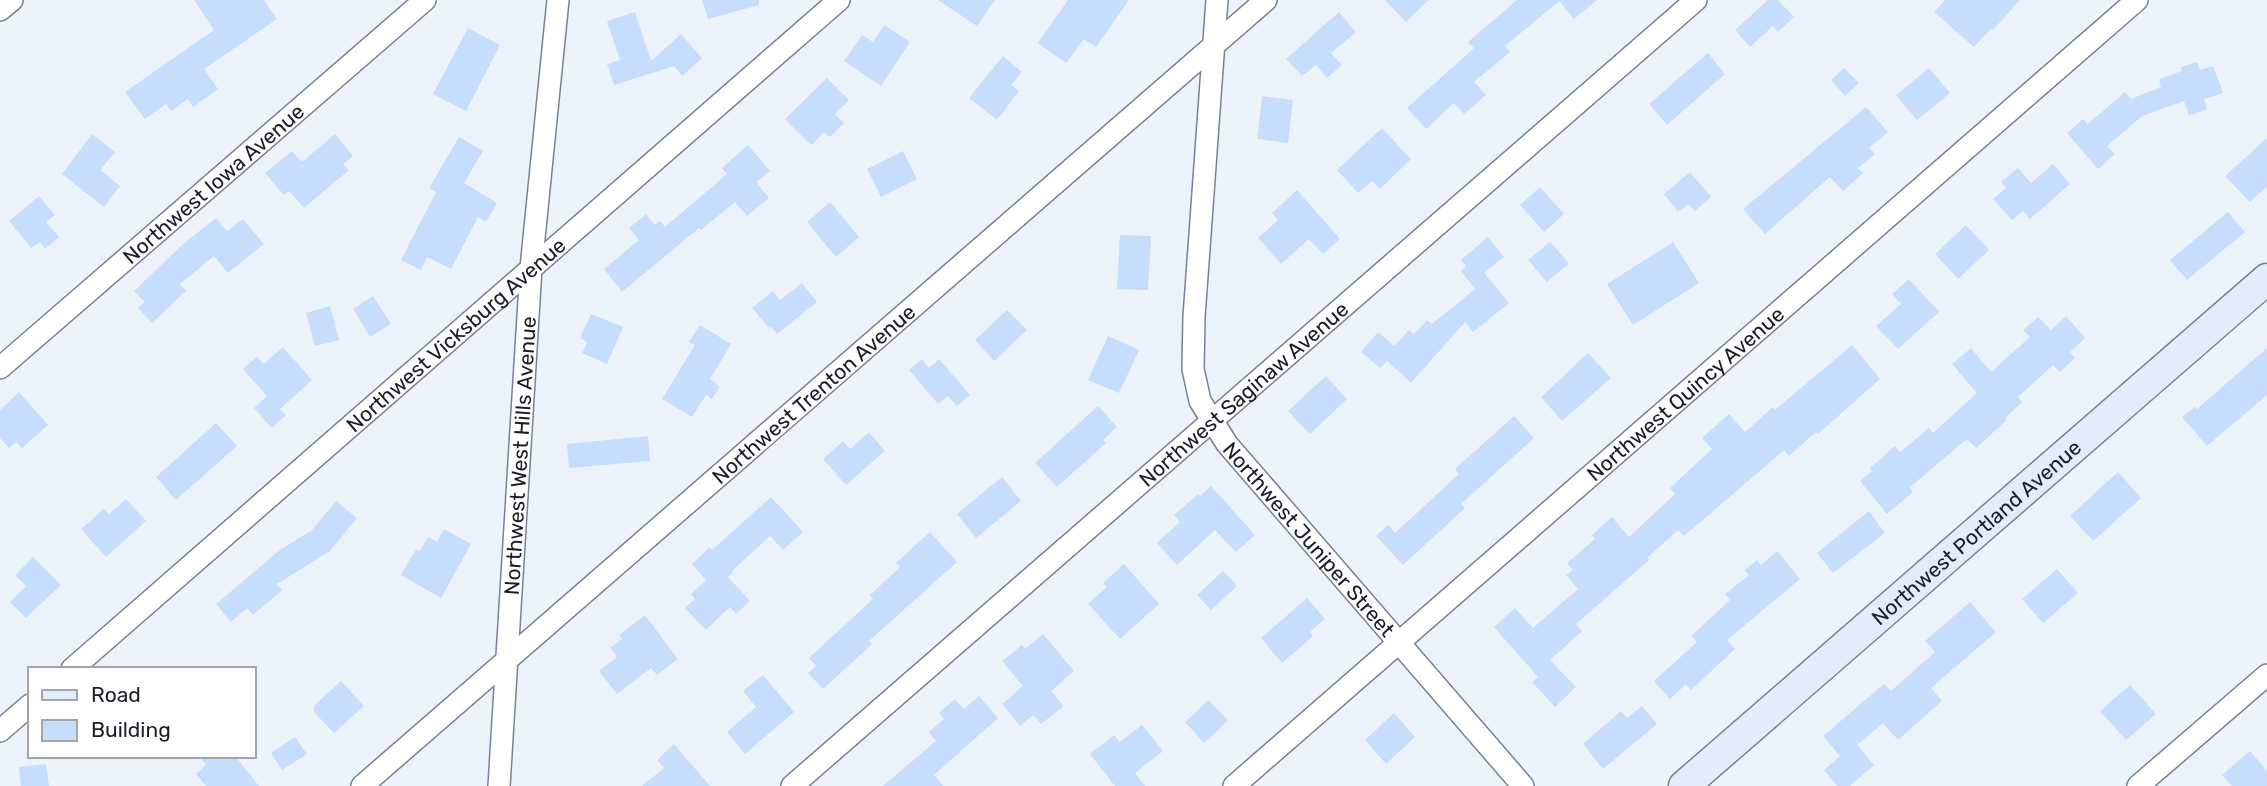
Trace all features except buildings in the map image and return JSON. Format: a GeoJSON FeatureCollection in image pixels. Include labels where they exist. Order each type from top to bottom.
{"type":"FeatureCollection","features":[{"type":"Feature","properties":{"kind":"street"},"geometry":{"type":"LineString","coordinates":[[0,10],[12,0]]}},
{"type":"Feature","properties":{"kind":"street","name":"Northwest Iowa Avenue"},"geometry":{"type":"LineString","coordinates":[[0,368],[425,0]]}},
{"type":"Feature","properties":{"kind":"street","name":"Northwest West Hills Avenue"},"geometry":{"type":"LineString","coordinates":[[499,786],[531,268],[558,0]]}},
{"type":"Feature","properties":{"kind":"street","name":"Northwest Vicksburg Avenue"},"geometry":{"type":"LineString","coordinates":[[74,667],[839,0]]}},
{"type":"Feature","properties":{"kind":"street","name":"Northwest Juniper Street"},"geometry":{"type":"LineString","coordinates":[[1217,0],[1194,317],[1193,369],[1200,401],[1227,444],[1523,786]]}},
{"type":"Feature","properties":{"kind":"street","name":"Northwest Trenton Avenue"},"geometry":{"type":"LineString","coordinates":[[362,786],[1266,0]]}},
{"type":"Feature","properties":{"kind":"street","name":"Northwest Saginaw Avenue"},"geometry":{"type":"LineString","coordinates":[[792,786],[1696,0]]}},
{"type":"Feature","properties":{"kind":"street","name":"Northwest Quincy Avenue"},"geometry":{"type":"LineString","coordinates":[[1234,786],[2137,0]]}},
{"type":"Feature","properties":{"kind":"street","name":"Northwest Portland Avenue"},"geometry":{"type":"LineString","coordinates":[[1684,786],[2267,279]]}},
{"type":"Feature","properties":{"kind":"street"},"geometry":{"type":"LineString","coordinates":[[2138,786],[2267,675]]}},
{"type":"Feature","properties":{"kind":"street"},"geometry":{"type":"LineString","coordinates":[[0,731],[28,707]]}}]}
